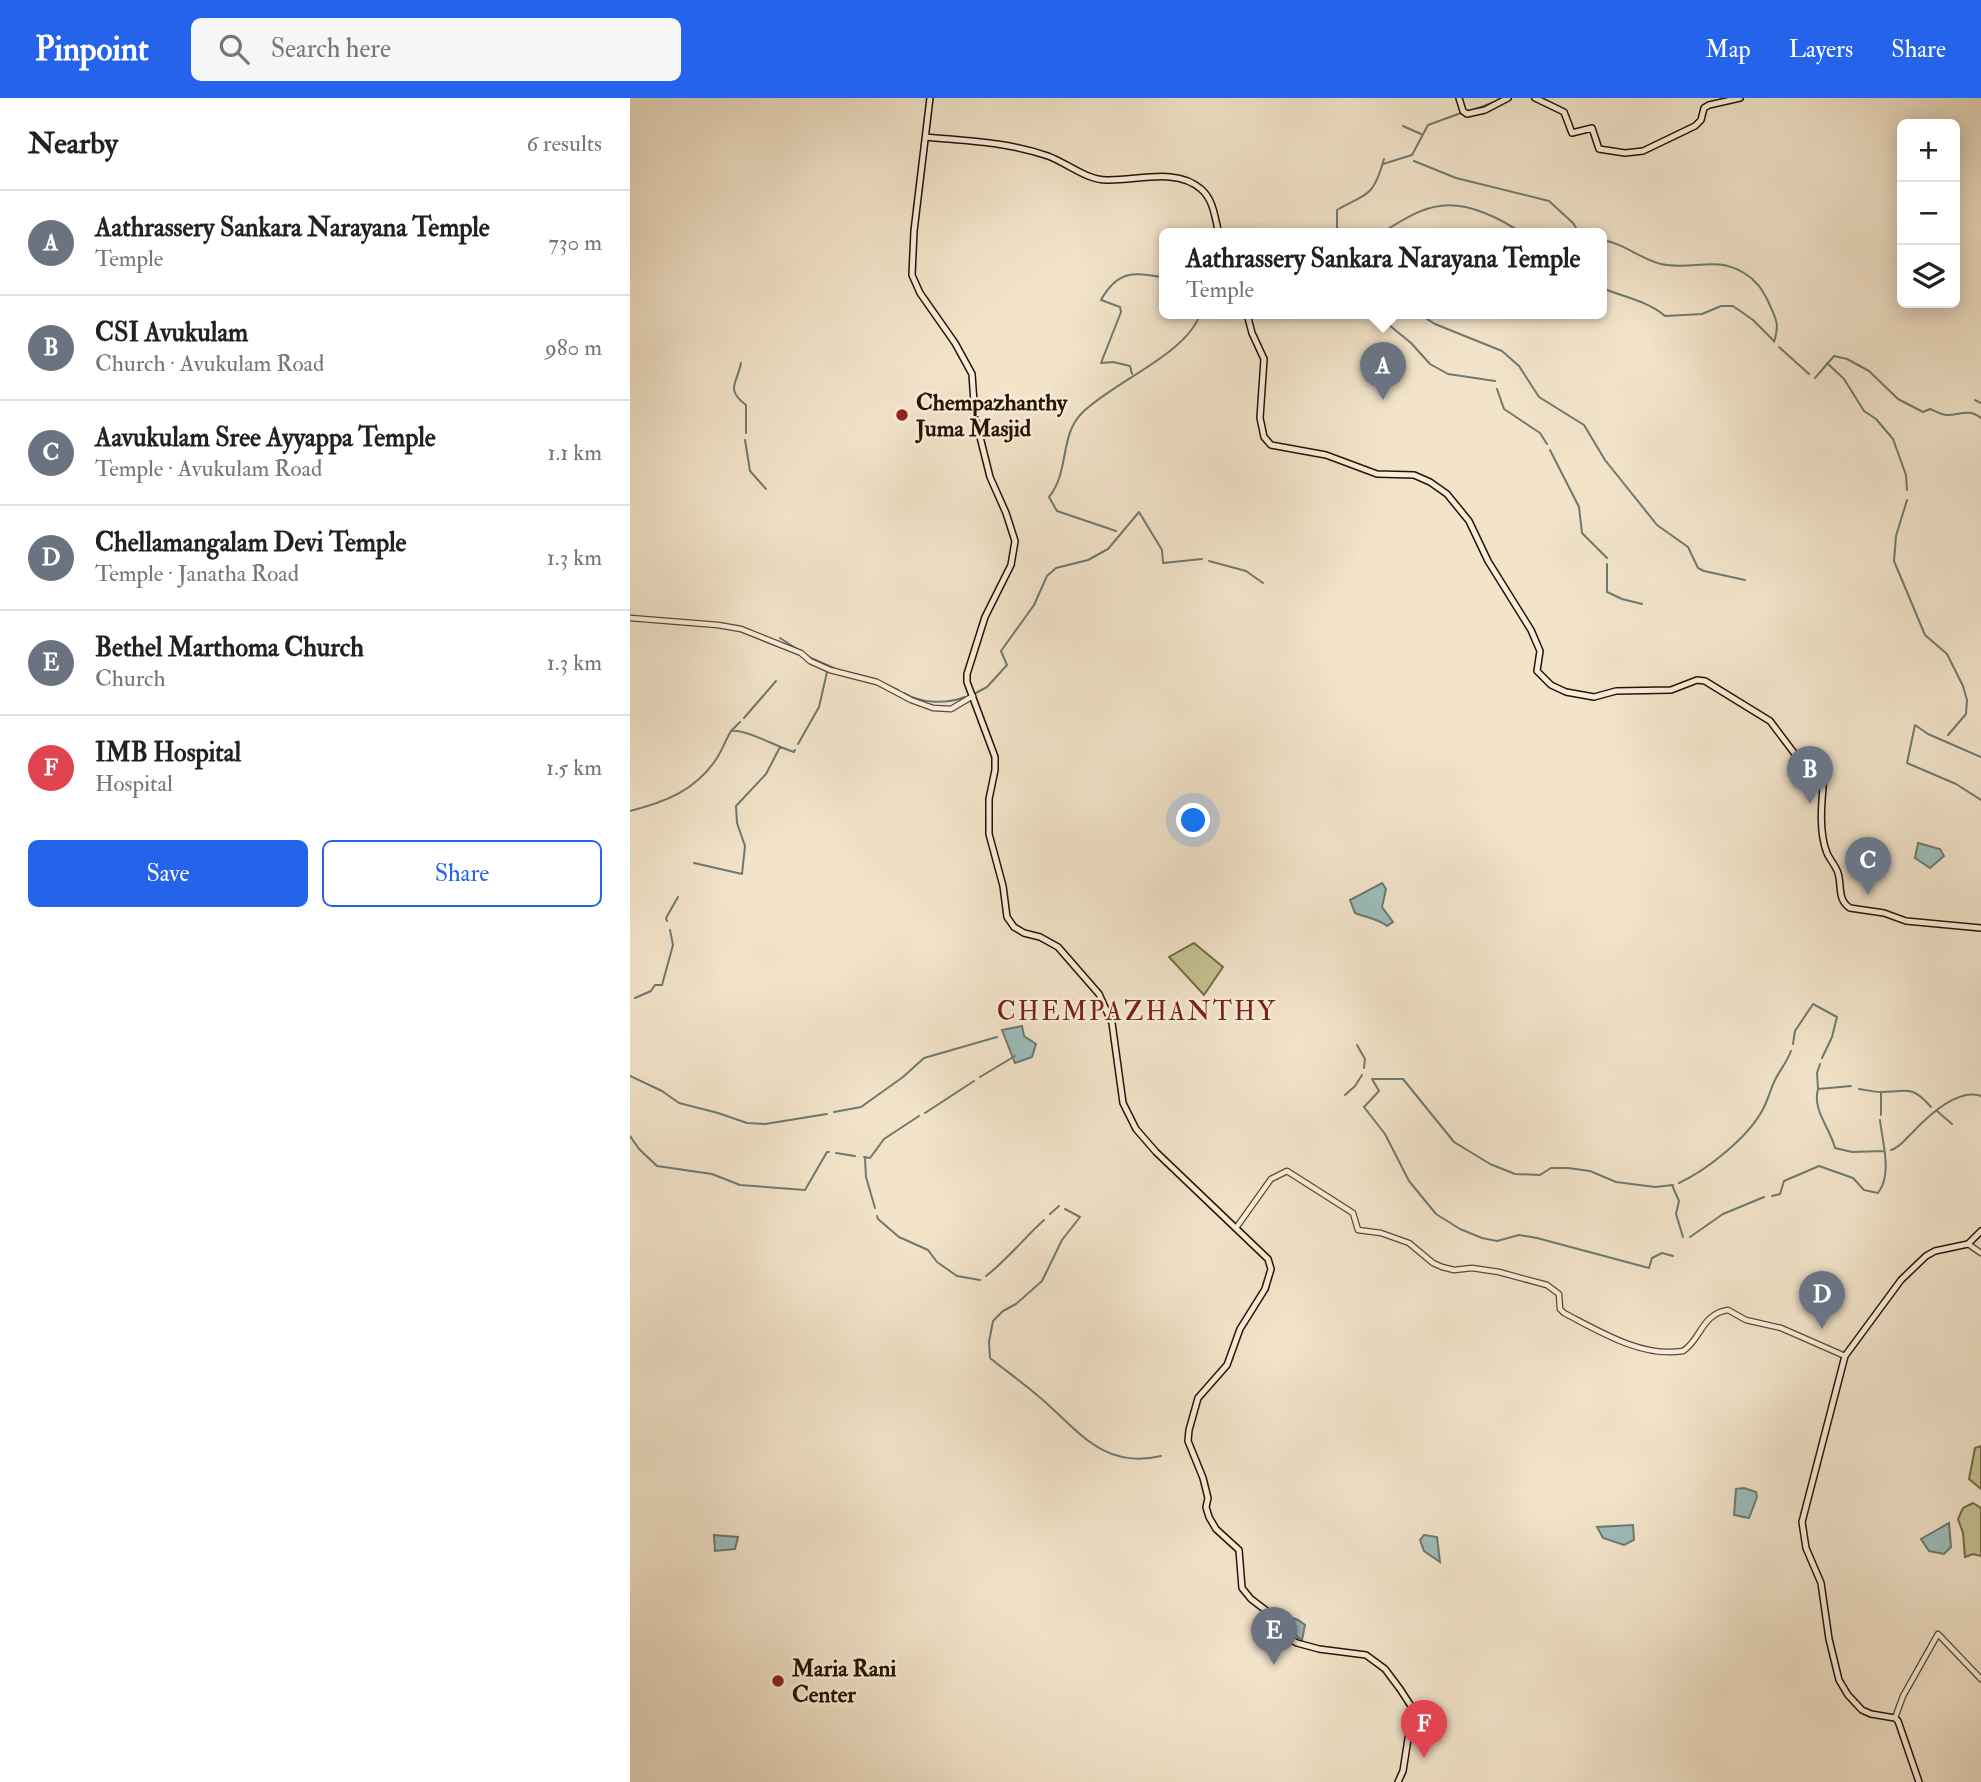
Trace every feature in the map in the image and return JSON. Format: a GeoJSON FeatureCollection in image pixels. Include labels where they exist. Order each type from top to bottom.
{"type":"FeatureCollection","features":[{"type":"Feature","properties":{"kind":"main road"},"geometry":{"type":"LineString","coordinates":[[930,98],[914,231],[912,275],[920,293],[972,374],[975,417],[990,477],[1015,541],[1011,565],[985,617],[969,666],[967,682],[995,757],[989,799],[989,834],[1003,886],[1007,917],[1014,927],[1024,933],[1040,937],[1058,947],[1099,994],[1112,1023],[1123,1103],[1128,1115],[1156,1152],[1268,1259],[1271,1269],[1266,1288],[1236,1338],[1227,1365],[1198,1398],[1188,1441],[1203,1478],[1208,1498],[1208,1514],[1216,1529],[1239,1550],[1243,1591],[1272,1615],[1280,1634],[1297,1643],[1319,1649],[1366,1655],[1385,1669],[1411,1706],[1404,1770],[1398,1782]]}},
{"type":"Feature","properties":{"kind":"main road"},"geometry":{"type":"LineString","coordinates":[[1459,98],[1463,111],[1467,114],[1485,110],[1508,98]]}},
{"type":"Feature","properties":{"kind":"main road"},"geometry":{"type":"LineString","coordinates":[[1535,98],[1564,112],[1572,133],[1592,128],[1599,149],[1625,153],[1651,149],[1695,126],[1701,120],[1704,108],[1709,105],[1741,98]]}},
{"type":"Feature","properties":{"kind":"main road"},"geometry":{"type":"LineString","coordinates":[[926,137],[1006,146],[1048,157],[1085,174],[1106,180],[1147,176],[1188,182],[1201,189],[1208,198],[1217,228]]}},
{"type":"Feature","properties":{"kind":"main road"},"geometry":{"type":"LineString","coordinates":[[1249,319],[1264,359],[1260,418],[1261,429],[1268,443],[1326,455],[1377,474],[1414,475],[1447,494],[1469,521],[1488,561],[1531,630],[1540,651],[1537,671],[1551,685],[1566,692],[1594,697],[1616,691],[1671,690],[1697,680],[1705,681],[1770,721],[1804,765],[1824,776],[1824,835],[1827,852],[1837,871],[1845,905],[1884,913],[1906,921],[1981,928]]}},
{"type":"Feature","properties":{"kind":"main road"},"geometry":{"type":"LineString","coordinates":[[1919,1782],[1901,1728],[1895,1718],[1871,1714],[1857,1707],[1839,1680],[1829,1639],[1821,1583],[1804,1541],[1802,1522],[1845,1356],[1901,1280],[1926,1256],[1968,1244],[1981,1231]]}},
{"type":"Feature","properties":{"kind":"street"},"geometry":{"type":"LineString","coordinates":[[630,618],[741,629],[786,646],[830,670],[877,682],[933,708],[951,709],[973,696]]}},
{"type":"Feature","properties":{"kind":"street"},"geometry":{"type":"LineString","coordinates":[[1236,1228],[1271,1179],[1287,1171],[1353,1213],[1359,1230],[1381,1233],[1409,1243],[1442,1267],[1454,1270],[1480,1268],[1547,1285],[1559,1294],[1560,1309],[1564,1313],[1620,1341],[1645,1349],[1683,1351],[1707,1321],[1728,1310],[1758,1324],[1781,1328],[1845,1356]]}},
{"type":"Feature","properties":{"kind":"street"},"geometry":{"type":"LineString","coordinates":[[1968,1244],[1981,1253]]}},
{"type":"Feature","properties":{"kind":"street"},"geometry":{"type":"LineString","coordinates":[[1895,1718],[1903,1696],[1938,1634],[1981,1679]]}},
{"type":"Feature","properties":{"kind":"shaded area"},"geometry":{"type":"Polygon","coordinates":[[[1194,943],[1223,967],[1204,995],[1169,957],[1194,943]]]}},
{"type":"Feature","properties":{"kind":"shaded area"},"geometry":{"type":"Polygon","coordinates":[[[1981,1446],[1981,1489],[1969,1479],[1975,1448],[1981,1446]]]}},
{"type":"Feature","properties":{"kind":"shaded area"},"geometry":{"type":"Polygon","coordinates":[[[1973,1503],[1981,1508],[1981,1556],[1973,1554],[1965,1557],[1963,1533],[1958,1519],[1963,1508],[1973,1503]]]}},
{"type":"Feature","properties":{"kind":"water"},"geometry":{"type":"Polygon","coordinates":[[[1918,843],[1940,849],[1944,856],[1930,868],[1915,858],[1918,843]]]}},
{"type":"Feature","properties":{"kind":"water"},"geometry":{"type":"Polygon","coordinates":[[[1382,883],[1386,889],[1382,907],[1393,922],[1387,926],[1355,913],[1350,900],[1382,883]]]}},
{"type":"Feature","properties":{"kind":"water"},"geometry":{"type":"Polygon","coordinates":[[[1022,1026],[1024,1036],[1036,1044],[1032,1057],[1015,1063],[1002,1030],[1022,1026]]]}},
{"type":"Feature","properties":{"kind":"water"},"geometry":{"type":"Polygon","coordinates":[[[1744,1488],[1756,1492],[1757,1497],[1749,1518],[1734,1515],[1736,1489],[1744,1488]]]}},
{"type":"Feature","properties":{"kind":"water"},"geometry":{"type":"Polygon","coordinates":[[[1949,1523],[1951,1547],[1944,1554],[1929,1551],[1921,1539],[1949,1523]]]}},
{"type":"Feature","properties":{"kind":"water"},"geometry":{"type":"Polygon","coordinates":[[[1633,1525],[1634,1540],[1624,1545],[1603,1538],[1597,1527],[1633,1525]]]}},
{"type":"Feature","properties":{"kind":"water"},"geometry":{"type":"Polygon","coordinates":[[[714,1535],[738,1537],[735,1549],[715,1551],[714,1535]]]}},
{"type":"Feature","properties":{"kind":"water"},"geometry":{"type":"Polygon","coordinates":[[[1424,1535],[1437,1537],[1440,1562],[1424,1551],[1420,1540],[1424,1535]]]}},
{"type":"Feature","properties":{"kind":"water"},"geometry":{"type":"Polygon","coordinates":[[[1282,1614],[1305,1625],[1302,1640],[1277,1616],[1282,1614]]]}},
{"type":"Feature","properties":{"kind":"waterway"},"geometry":{"type":"LineString","coordinates":[[1473,110],[1494,102]]}},
{"type":"Feature","properties":{"kind":"waterway"},"geometry":{"type":"LineString","coordinates":[[1383,164],[1412,155],[1428,125],[1461,113]]}},
{"type":"Feature","properties":{"kind":"waterway"},"geometry":{"type":"LineString","coordinates":[[1403,126],[1421,134]]}},
{"type":"Feature","properties":{"kind":"waterway"},"geometry":{"type":"LineString","coordinates":[[1337,228],[1337,210],[1372,188],[1384,159]]}},
{"type":"Feature","properties":{"kind":"waterway"},"geometry":{"type":"LineString","coordinates":[[1414,161],[1456,178],[1549,201],[1576,228]]}},
{"type":"Feature","properties":{"kind":"waterway"},"geometry":{"type":"LineString","coordinates":[[1389,228],[1424,210],[1451,205],[1483,212],[1514,228]]}},
{"type":"Feature","properties":{"kind":"waterway"},"geometry":{"type":"LineString","coordinates":[[1607,241],[1661,264],[1723,265],[1744,273],[1761,289],[1768,301],[1777,325],[1774,342]]}},
{"type":"Feature","properties":{"kind":"waterway"},"geometry":{"type":"LineString","coordinates":[[1132,374],[1130,366],[1113,362],[1101,363],[1121,312],[1120,307],[1101,300],[1120,278],[1135,274],[1159,277]]}},
{"type":"Feature","properties":{"kind":"waterway"},"geometry":{"type":"LineString","coordinates":[[1607,290],[1643,303],[1665,316],[1702,314],[1721,306],[1733,306],[1753,320],[1774,341]]}},
{"type":"Feature","properties":{"kind":"waterway"},"geometry":{"type":"LineString","coordinates":[[1116,531],[1057,511],[1049,497],[1060,476],[1070,432],[1082,413],[1095,401],[1165,355],[1180,342],[1197,319]]}},
{"type":"Feature","properties":{"kind":"waterway"},"geometry":{"type":"LineString","coordinates":[[1380,319],[1411,343],[1430,364],[1448,374],[1495,381]]}},
{"type":"Feature","properties":{"kind":"waterway"},"geometry":{"type":"LineString","coordinates":[[1427,319],[1502,351],[1519,366],[1539,397],[1584,425],[1605,460],[1657,525],[1688,547],[1698,568],[1745,580]]}},
{"type":"Feature","properties":{"kind":"waterway"},"geometry":{"type":"LineString","coordinates":[[1779,347],[1809,374]]}},
{"type":"Feature","properties":{"kind":"waterway"},"geometry":{"type":"LineString","coordinates":[[1815,378],[1834,356],[1847,359],[1869,371],[1898,399],[1923,412],[1930,409],[1945,415],[1968,413],[1981,418]]}},
{"type":"Feature","properties":{"kind":"waterway"},"geometry":{"type":"LineString","coordinates":[[741,363],[734,390],[746,405],[746,433]]}},
{"type":"Feature","properties":{"kind":"waterway"},"geometry":{"type":"LineString","coordinates":[[1827,363],[1844,379],[1864,411],[1876,419],[1893,439],[1906,475],[1907,490]]}},
{"type":"Feature","properties":{"kind":"waterway"},"geometry":{"type":"LineString","coordinates":[[1497,389],[1504,409],[1540,433],[1547,444]]}},
{"type":"Feature","properties":{"kind":"waterway"},"geometry":{"type":"LineString","coordinates":[[1975,400],[1981,403]]}},
{"type":"Feature","properties":{"kind":"waterway"},"geometry":{"type":"LineString","coordinates":[[745,440],[750,471],[766,489]]}},
{"type":"Feature","properties":{"kind":"waterway"},"geometry":{"type":"LineString","coordinates":[[1550,450],[1579,507],[1582,533],[1607,558]]}},
{"type":"Feature","properties":{"kind":"waterway"},"geometry":{"type":"LineString","coordinates":[[1907,500],[1896,536],[1894,561],[1925,635],[1947,654],[1967,700],[1966,714],[1948,735]]}},
{"type":"Feature","properties":{"kind":"waterway"},"geometry":{"type":"LineString","coordinates":[[974,694],[987,687],[1007,665],[1001,651],[1034,605],[1047,576],[1056,568],[1088,560],[1108,549],[1139,512],[1162,550],[1163,563],[1202,559]]}},
{"type":"Feature","properties":{"kind":"waterway"},"geometry":{"type":"LineString","coordinates":[[1209,561],[1246,571],[1263,583]]}},
{"type":"Feature","properties":{"kind":"waterway"},"geometry":{"type":"LineString","coordinates":[[1607,564],[1607,592],[1642,604]]}},
{"type":"Feature","properties":{"kind":"waterway"},"geometry":{"type":"LineString","coordinates":[[780,638],[811,658],[836,669]]}},
{"type":"Feature","properties":{"kind":"waterway"},"geometry":{"type":"LineString","coordinates":[[798,744],[819,707],[827,672]]}},
{"type":"Feature","properties":{"kind":"waterway"},"geometry":{"type":"LineString","coordinates":[[849,673],[867,677]]}},
{"type":"Feature","properties":{"kind":"waterway"},"geometry":{"type":"LineString","coordinates":[[744,718],[776,681]]}},
{"type":"Feature","properties":{"kind":"waterway"},"geometry":{"type":"LineString","coordinates":[[885,684],[898,690]]}},
{"type":"Feature","properties":{"kind":"waterway"},"geometry":{"type":"LineString","coordinates":[[904,693],[934,702],[965,697]]}},
{"type":"Feature","properties":{"kind":"waterway"},"geometry":{"type":"LineString","coordinates":[[740,722],[731,731],[745,733],[794,752],[795,750]]}},
{"type":"Feature","properties":{"kind":"waterway"},"geometry":{"type":"LineString","coordinates":[[1981,757],[1928,734],[1915,725],[1907,763],[1956,784],[1981,800]]}},
{"type":"Feature","properties":{"kind":"waterway"},"geometry":{"type":"LineString","coordinates":[[630,811],[655,804],[688,788],[715,761],[731,731]]}},
{"type":"Feature","properties":{"kind":"waterway"},"geometry":{"type":"LineString","coordinates":[[694,863],[742,874],[745,846],[737,823],[736,806],[766,774],[780,747]]}},
{"type":"Feature","properties":{"kind":"waterway"},"geometry":{"type":"LineString","coordinates":[[667,921],[666,918],[678,897]]}},
{"type":"Feature","properties":{"kind":"waterway"},"geometry":{"type":"LineString","coordinates":[[635,998],[651,991],[655,985],[662,985],[673,945],[670,930]]}},
{"type":"Feature","properties":{"kind":"waterway"},"geometry":{"type":"LineString","coordinates":[[1793,1044],[1795,1031],[1813,1004],[1837,1017],[1832,1037],[1822,1058]]}},
{"type":"Feature","properties":{"kind":"waterway"},"geometry":{"type":"LineString","coordinates":[[834,1112],[861,1107],[903,1077],[924,1058],[997,1037]]}},
{"type":"Feature","properties":{"kind":"waterway"},"geometry":{"type":"LineString","coordinates":[[1357,1045],[1365,1059],[1364,1068]]}},
{"type":"Feature","properties":{"kind":"waterway"},"geometry":{"type":"LineString","coordinates":[[1679,1183],[1714,1162],[1747,1132],[1762,1111],[1791,1051]]}},
{"type":"Feature","properties":{"kind":"waterway"},"geometry":{"type":"LineString","coordinates":[[980,1077],[1015,1056]]}},
{"type":"Feature","properties":{"kind":"waterway"},"geometry":{"type":"LineString","coordinates":[[1820,1064],[1817,1073],[1818,1089],[1851,1086]]}},
{"type":"Feature","properties":{"kind":"waterway"},"geometry":{"type":"LineString","coordinates":[[1345,1095],[1362,1075]]}},
{"type":"Feature","properties":{"kind":"waterway"},"geometry":{"type":"LineString","coordinates":[[630,1076],[662,1091],[679,1103],[747,1123],[765,1124],[827,1114]]}},
{"type":"Feature","properties":{"kind":"waterway"},"geometry":{"type":"LineString","coordinates":[[1673,1185],[1655,1187],[1616,1182],[1590,1171],[1568,1168],[1551,1168],[1540,1175],[1515,1174],[1490,1164],[1454,1142],[1403,1079],[1372,1079],[1379,1091],[1364,1107],[1385,1134],[1409,1181],[1436,1214],[1460,1229],[1497,1241],[1519,1235],[1537,1238],[1649,1268],[1652,1258],[1662,1253],[1673,1256]]}},
{"type":"Feature","properties":{"kind":"waterway"},"geometry":{"type":"LineString","coordinates":[[925,1113],[974,1081]]}},
{"type":"Feature","properties":{"kind":"waterway"},"geometry":{"type":"LineString","coordinates":[[1818,1089],[1819,1112],[1835,1148],[1852,1152],[1884,1151]]}},
{"type":"Feature","properties":{"kind":"waterway"},"geometry":{"type":"LineString","coordinates":[[1859,1089],[1913,1092],[1931,1107]]}},
{"type":"Feature","properties":{"kind":"waterway"},"geometry":{"type":"LineString","coordinates":[[1881,1093],[1881,1115]]}},
{"type":"Feature","properties":{"kind":"waterway"},"geometry":{"type":"LineString","coordinates":[[1891,1150],[1944,1105],[1962,1096],[1981,1096]]}},
{"type":"Feature","properties":{"kind":"waterway"},"geometry":{"type":"LineString","coordinates":[[1937,1111],[1952,1124]]}},
{"type":"Feature","properties":{"kind":"waterway"},"geometry":{"type":"LineString","coordinates":[[864,1157],[870,1158],[884,1139],[919,1116]]}},
{"type":"Feature","properties":{"kind":"waterway"},"geometry":{"type":"LineString","coordinates":[[1772,1196],[1780,1194],[1784,1181],[1819,1166],[1853,1178],[1864,1190],[1878,1193],[1886,1167],[1880,1120]]}},
{"type":"Feature","properties":{"kind":"waterway"},"geometry":{"type":"LineString","coordinates":[[630,1136],[657,1166],[712,1174],[740,1185],[805,1190],[829,1152]]}},
{"type":"Feature","properties":{"kind":"waterway"},"geometry":{"type":"LineString","coordinates":[[836,1153],[855,1156]]}},
{"type":"Feature","properties":{"kind":"waterway"},"geometry":{"type":"LineString","coordinates":[[865,1158],[866,1177],[875,1208]]}},
{"type":"Feature","properties":{"kind":"waterway"},"geometry":{"type":"LineString","coordinates":[[1672,1185],[1679,1201],[1676,1214],[1683,1237]]}},
{"type":"Feature","properties":{"kind":"waterway"},"geometry":{"type":"LineString","coordinates":[[1690,1237],[1723,1214],[1764,1197]]}},
{"type":"Feature","properties":{"kind":"waterway"},"geometry":{"type":"LineString","coordinates":[[1050,1214],[1059,1206]]}},
{"type":"Feature","properties":{"kind":"waterway"},"geometry":{"type":"LineString","coordinates":[[1065,1209],[1080,1217],[1062,1240],[1042,1281],[993,1321],[989,1342],[990,1358],[1106,1452],[1140,1459],[1161,1456]]}},
{"type":"Feature","properties":{"kind":"waterway"},"geometry":{"type":"LineString","coordinates":[[877,1216],[899,1237],[928,1250],[937,1262],[957,1276],[980,1280]]}},
{"type":"Feature","properties":{"kind":"waterway"},"geometry":{"type":"LineString","coordinates":[[986,1276],[1044,1220]]}},
{"type":"Feature","properties":{"kind":"place","name":"Aathrassery Sankara Narayana Temple"},"geometry":{"type":"Point","coordinates":[1383,400]}},
{"type":"Feature","properties":{"kind":"place","name":"Chempazhanthy Juma Masjid"},"geometry":{"type":"Point","coordinates":[902,415]}},
{"type":"Feature","properties":{"kind":"place","name":"CSI Avukulam"},"geometry":{"type":"Point","coordinates":[1810,804]}},
{"type":"Feature","properties":{"kind":"place","name":"Aavukulam Sree Ayyappa Temple"},"geometry":{"type":"Point","coordinates":[1868,895]}},
{"type":"Feature","properties":{"kind":"place","name":"Chellamangalam Devi Temple"},"geometry":{"type":"Point","coordinates":[1822,1329]}},
{"type":"Feature","properties":{"kind":"place","name":"Bethel Marthoma Church"},"geometry":{"type":"Point","coordinates":[1274,1665]}},
{"type":"Feature","properties":{"kind":"place","name":"Maria Rani Center"},"geometry":{"type":"Point","coordinates":[778,1681]}},
{"type":"Feature","properties":{"kind":"place","name":"IMB Hospital"},"geometry":{"type":"Point","coordinates":[1424,1758]}},
{"type":"Feature","properties":{"kind":"district","name":"CHEMPAZHANTHY"},"geometry":{"type":"Point","coordinates":[1137,1011]}}]}
